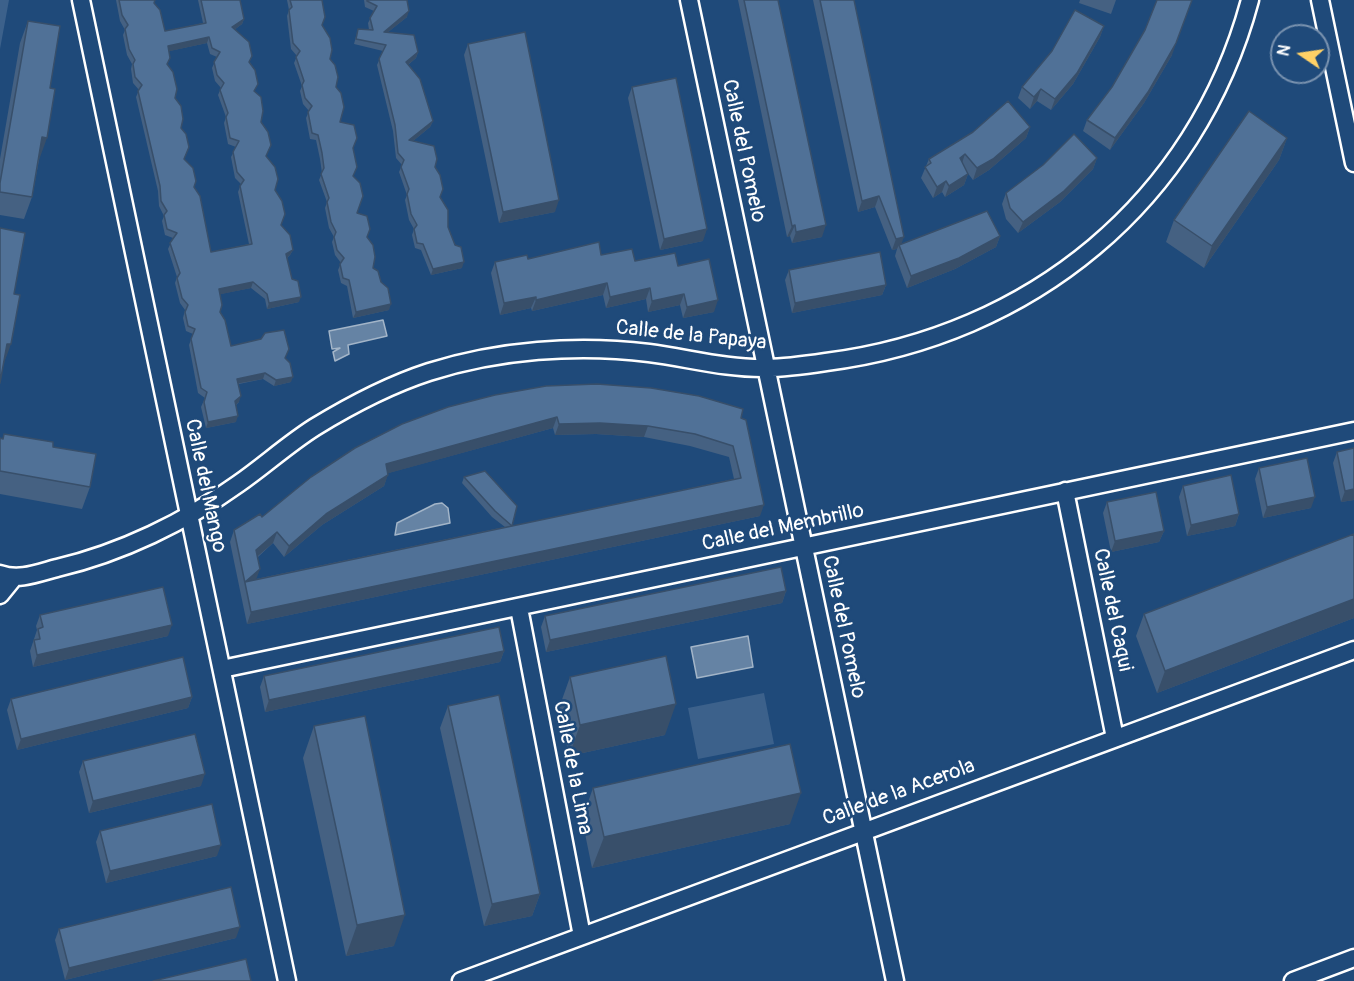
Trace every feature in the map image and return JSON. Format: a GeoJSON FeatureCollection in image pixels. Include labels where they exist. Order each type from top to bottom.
{"type":"FeatureCollection","features":[{"type":"Feature","properties":{"kind":"street","name":"Calle del Mango"},"geometry":{"type":"LineString","coordinates":[[81,0],[287,981]]}},
{"type":"Feature","properties":{"kind":"street","name":"Calle del Pomelo"},"geometry":{"type":"LineString","coordinates":[[689,0],[895,981]]}},
{"type":"Feature","properties":{"kind":"street","name":"Calle de la Papaya"},"geometry":{"type":"LineString","coordinates":[[0,595],[6,576],[76,564],[152,534],[188,516],[235,487],[314,428],[371,395],[430,372],[497,356],[552,350],[595,349],[766,368],[863,358],[925,343],[983,318],[1053,281],[1102,242],[1143,198],[1192,135],[1224,73],[1250,0]]}},
{"type":"Feature","properties":{"kind":"street"},"geometry":{"type":"LineString","coordinates":[[1320,0],[1354,163]]}},
{"type":"Feature","properties":{"kind":"street","name":"Calle del Membrillo"},"geometry":{"type":"LineString","coordinates":[[222,669],[1354,431]]}},
{"type":"Feature","properties":{"kind":"street","name":"Calle del Caqui"},"geometry":{"type":"LineString","coordinates":[[1065,491],[1115,738]]}},
{"type":"Feature","properties":{"kind":"street","name":"Calle de la Lima"},"geometry":{"type":"LineString","coordinates":[[519,608],[582,936]]}},
{"type":"Feature","properties":{"kind":"street","name":"Calle de la Acerola"},"geometry":{"type":"LineString","coordinates":[[461,981],[863,830],[1354,650]]}},
{"type":"Feature","properties":{"kind":"street"},"geometry":{"type":"LineString","coordinates":[[1293,981],[1354,958]]}},
{"type":"Feature","properties":{"kind":"shaded area"},"geometry":{"type":"Polygon","coordinates":[[[0,0],[9,0],[0,49],[0,0]]]}},
{"type":"Feature","properties":{"kind":"shaded area"},"geometry":{"type":"Polygon","coordinates":[[[383,320],[387,336],[348,345],[349,354],[335,361],[333,352],[340,348],[332,349],[329,331],[383,320]]]}},
{"type":"Feature","properties":{"kind":"shaded area"},"geometry":{"type":"Polygon","coordinates":[[[442,503],[448,508],[450,523],[395,535],[397,523],[435,504],[442,503]]]}},
{"type":"Feature","properties":{"kind":"shaded area"},"geometry":{"type":"Polygon","coordinates":[[[748,636],[753,667],[697,678],[691,647],[748,636]]]}},
{"type":"Feature","properties":{"kind":"shaded area"},"geometry":{"type":"Polygon","coordinates":[[[764,693],[774,744],[698,759],[688,708],[764,693]]]}},
{"type":"Feature","properties":{"kind":"building"},"geometry":{"type":"Polygon","coordinates":[[[119,0],[155,0],[154,3],[160,10],[165,31],[206,23],[201,0],[240,0],[244,19],[232,27],[249,42],[252,56],[249,62],[255,70],[258,84],[254,91],[261,97],[263,111],[261,122],[268,132],[271,145],[266,156],[275,167],[278,179],[275,190],[282,201],[285,214],[281,225],[290,235],[293,250],[286,254],[292,279],[298,281],[301,297],[269,303],[267,294],[253,282],[219,289],[222,305],[220,312],[225,320],[231,346],[261,339],[265,333],[284,330],[289,349],[285,358],[290,363],[293,377],[276,380],[265,373],[237,379],[241,396],[235,401],[238,416],[208,422],[204,402],[207,392],[201,388],[191,339],[195,329],[188,326],[185,312],[188,305],[182,298],[177,278],[180,273],[170,243],[177,233],[167,229],[164,215],[167,211],[161,201],[160,186],[138,91],[142,85],[135,77],[133,64],[135,60],[129,49],[125,29],[128,25],[122,15],[119,0]],[[209,37],[168,46],[170,58],[167,64],[173,72],[177,89],[175,98],[181,106],[183,119],[181,128],[186,134],[189,147],[184,159],[193,168],[196,181],[194,187],[200,196],[211,252],[252,244],[240,186],[244,180],[237,172],[233,152],[239,141],[230,138],[226,117],[228,113],[220,90],[224,83],[217,75],[214,62],[220,52],[212,48],[209,37]]]}},
{"type":"Feature","properties":{"kind":"building"},"geometry":{"type":"Polygon","coordinates":[[[290,0],[322,0],[325,17],[322,25],[330,38],[332,50],[330,59],[335,65],[338,77],[336,87],[341,93],[344,107],[340,122],[354,125],[357,138],[353,148],[357,167],[353,176],[360,183],[363,196],[357,213],[367,216],[370,229],[367,237],[373,245],[375,257],[373,268],[378,271],[381,282],[388,288],[391,304],[356,312],[349,280],[343,278],[340,264],[344,258],[337,250],[334,237],[336,232],[331,222],[327,202],[329,198],[321,174],[324,168],[322,153],[318,135],[312,133],[308,112],[312,106],[305,98],[302,85],[304,81],[296,57],[300,51],[293,43],[290,0]]]}},
{"type":"Feature","properties":{"kind":"building"},"geometry":{"type":"Polygon","coordinates":[[[367,0],[407,0],[409,11],[384,32],[414,35],[418,52],[406,62],[420,79],[433,121],[409,140],[434,146],[437,159],[435,167],[440,175],[443,189],[440,197],[448,210],[448,227],[455,245],[461,247],[464,262],[433,269],[423,244],[417,243],[414,229],[417,225],[411,214],[407,194],[409,189],[401,167],[404,160],[398,153],[395,125],[379,59],[386,45],[356,39],[358,29],[373,30],[370,18],[377,6],[367,0]]]}},
{"type":"Feature","properties":{"kind":"building"},"geometry":{"type":"Polygon","coordinates":[[[744,0],[778,0],[826,225],[796,232],[795,225],[792,226],[744,0]]]}},
{"type":"Feature","properties":{"kind":"building"},"geometry":{"type":"Polygon","coordinates":[[[820,0],[854,0],[904,237],[896,239],[879,196],[862,201],[820,0]]]}},
{"type":"Feature","properties":{"kind":"building"},"geometry":{"type":"Polygon","coordinates":[[[1157,0],[1192,0],[1176,43],[1148,92],[1115,138],[1087,120],[1112,87],[1145,30],[1157,0]]]}},
{"type":"Feature","properties":{"kind":"building"},"geometry":{"type":"Polygon","coordinates":[[[1075,10],[1104,26],[1077,73],[1055,99],[1041,89],[1034,97],[1022,87],[1052,51],[1075,10]]]}},
{"type":"Feature","properties":{"kind":"building"},"geometry":{"type":"Polygon","coordinates":[[[28,21],[60,26],[50,88],[55,89],[47,138],[42,137],[32,197],[0,192],[28,21]]]}},
{"type":"Feature","properties":{"kind":"building"},"geometry":{"type":"Polygon","coordinates":[[[525,32],[559,200],[503,212],[468,44],[525,32]]]}},
{"type":"Feature","properties":{"kind":"building"},"geometry":{"type":"Polygon","coordinates":[[[676,78],[707,229],[664,239],[632,87],[676,78]]]}},
{"type":"Feature","properties":{"kind":"building"},"geometry":{"type":"Polygon","coordinates":[[[1008,101],[1030,127],[993,159],[977,168],[965,154],[960,158],[968,174],[949,186],[946,181],[937,187],[925,167],[931,163],[929,159],[973,132],[1008,101]]]}},
{"type":"Feature","properties":{"kind":"building"},"geometry":{"type":"Polygon","coordinates":[[[1249,111],[1287,138],[1212,246],[1174,220],[1249,111]]]}},
{"type":"Feature","properties":{"kind":"building"},"geometry":{"type":"Polygon","coordinates":[[[1074,134],[1097,158],[1064,191],[1023,222],[1010,208],[1006,193],[1043,165],[1074,134]]]}},
{"type":"Feature","properties":{"kind":"building"},"geometry":{"type":"Polygon","coordinates":[[[987,211],[1000,236],[959,258],[911,276],[899,245],[987,211]]]}},
{"type":"Feature","properties":{"kind":"building"},"geometry":{"type":"Polygon","coordinates":[[[0,228],[25,233],[14,294],[20,295],[11,344],[7,344],[0,383],[0,228]]]}},
{"type":"Feature","properties":{"kind":"building"},"geometry":{"type":"Polygon","coordinates":[[[599,242],[601,255],[632,249],[635,261],[675,253],[678,266],[709,259],[718,300],[687,307],[684,294],[652,301],[650,288],[610,297],[607,283],[536,300],[536,297],[504,303],[495,262],[527,255],[528,259],[599,242]]]}},
{"type":"Feature","properties":{"kind":"building"},"geometry":{"type":"Polygon","coordinates":[[[880,252],[886,285],[795,303],[789,270],[880,252]]]}},
{"type":"Feature","properties":{"kind":"building"},"geometry":{"type":"Polygon","coordinates":[[[597,384],[651,388],[699,396],[743,409],[741,418],[746,420],[764,505],[251,612],[234,530],[260,514],[262,517],[311,477],[355,448],[402,424],[448,407],[495,395],[546,386],[597,384]],[[557,417],[386,464],[388,475],[326,514],[289,546],[277,532],[256,550],[260,569],[245,582],[741,478],[733,446],[695,434],[648,426],[600,423],[559,424],[557,417]]]}},
{"type":"Feature","properties":{"kind":"building"},"geometry":{"type":"Polygon","coordinates":[[[4,434],[53,442],[53,447],[96,454],[90,487],[0,471],[0,438],[3,439],[4,434]]]}},
{"type":"Feature","properties":{"kind":"building"},"geometry":{"type":"Polygon","coordinates":[[[1354,448],[1354,489],[1345,491],[1337,452],[1354,448]]]}},
{"type":"Feature","properties":{"kind":"building"},"geometry":{"type":"Polygon","coordinates":[[[1307,458],[1315,497],[1267,507],[1259,468],[1307,458]]]}},
{"type":"Feature","properties":{"kind":"building"},"geometry":{"type":"Polygon","coordinates":[[[485,471],[517,506],[512,526],[464,477],[485,471]]]}},
{"type":"Feature","properties":{"kind":"building"},"geometry":{"type":"Polygon","coordinates":[[[1231,475],[1239,514],[1191,525],[1183,486],[1231,475]]]}},
{"type":"Feature","properties":{"kind":"building"},"geometry":{"type":"Polygon","coordinates":[[[1156,492],[1164,531],[1115,541],[1107,502],[1156,492]]]}},
{"type":"Feature","properties":{"kind":"building"},"geometry":{"type":"Polygon","coordinates":[[[1354,534],[1354,599],[1165,671],[1144,614],[1354,534]]]}},
{"type":"Feature","properties":{"kind":"building"},"geometry":{"type":"Polygon","coordinates":[[[781,567],[786,591],[550,640],[545,616],[781,567]]]}},
{"type":"Feature","properties":{"kind":"building"},"geometry":{"type":"Polygon","coordinates":[[[163,587],[172,625],[37,655],[34,640],[40,639],[38,629],[43,627],[40,615],[163,587]]]}},
{"type":"Feature","properties":{"kind":"building"},"geometry":{"type":"Polygon","coordinates":[[[499,627],[504,651],[269,700],[264,676],[499,627]]]}},
{"type":"Feature","properties":{"kind":"building"},"geometry":{"type":"Polygon","coordinates":[[[666,656],[676,704],[580,725],[570,677],[666,656]]]}},
{"type":"Feature","properties":{"kind":"building"},"geometry":{"type":"Polygon","coordinates":[[[183,657],[192,697],[21,739],[11,699],[183,657]]]}},
{"type":"Feature","properties":{"kind":"building"},"geometry":{"type":"Polygon","coordinates":[[[499,695],[540,894],[492,904],[448,706],[499,695]]]}},
{"type":"Feature","properties":{"kind":"building"},"geometry":{"type":"Polygon","coordinates":[[[365,716],[405,915],[357,925],[314,726],[365,716]]]}},
{"type":"Feature","properties":{"kind":"building"},"geometry":{"type":"Polygon","coordinates":[[[195,734],[205,774],[93,801],[83,761],[195,734]]]}},
{"type":"Feature","properties":{"kind":"building"},"geometry":{"type":"Polygon","coordinates":[[[790,744],[801,793],[604,837],[593,788],[790,744]]]}},
{"type":"Feature","properties":{"kind":"building"},"geometry":{"type":"Polygon","coordinates":[[[212,804],[221,845],[110,871],[100,831],[212,804]]]}},
{"type":"Feature","properties":{"kind":"building"},"geometry":{"type":"Polygon","coordinates":[[[231,887],[240,927],[69,968],[59,929],[231,887]]]}},
{"type":"Feature","properties":{"kind":"building"},"geometry":{"type":"Polygon","coordinates":[[[246,959],[251,981],[153,981],[246,959]]]}}]}
